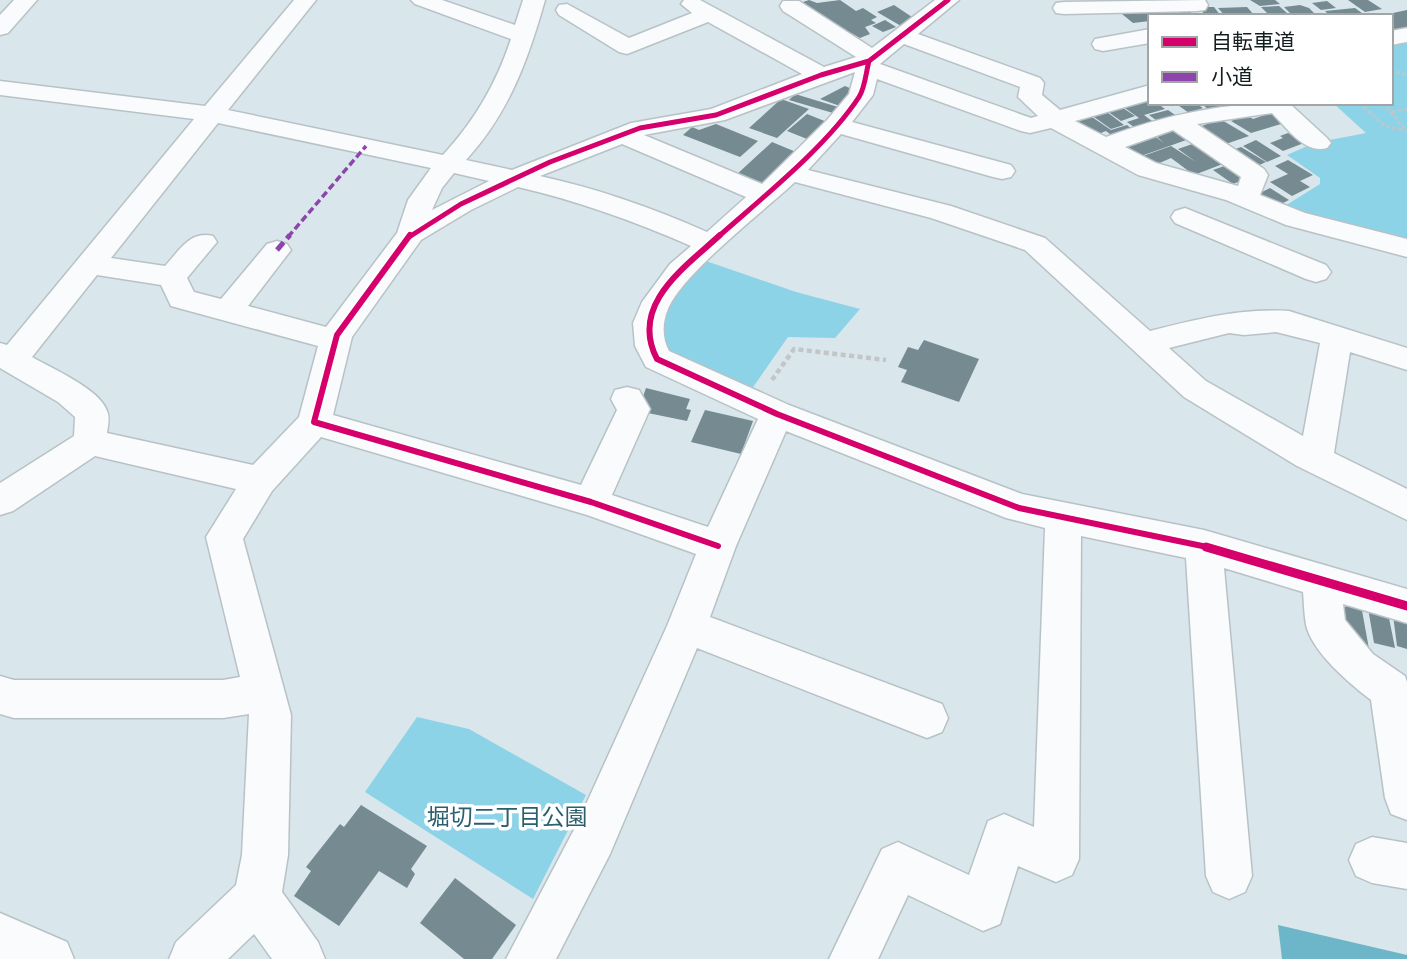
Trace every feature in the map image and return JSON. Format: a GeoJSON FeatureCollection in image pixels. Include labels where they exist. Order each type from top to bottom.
{"type":"FeatureCollection","features":[{"type":"Feature","properties":{"kind":"street"},"geometry":{"type":"LineString","coordinates":[[0,27],[26,0]]}},
{"type":"Feature","properties":{"kind":"street"},"geometry":{"type":"LineString","coordinates":[[90,442],[92,413],[69,393],[6,357],[89,264],[305,0]]}},
{"type":"Feature","properties":{"kind":"street"},"geometry":{"type":"LineString","coordinates":[[422,0],[528,19],[594,2]]}},
{"type":"Feature","properties":{"kind":"street"},"geometry":{"type":"LineString","coordinates":[[685,0],[821,75]]}},
{"type":"Feature","properties":{"kind":"street"},"geometry":{"type":"LineString","coordinates":[[193,959],[257,898],[265,855],[270,715],[224,537],[260,481],[314,422],[335,340],[411,234],[513,178],[640,128],[716,115],[821,75],[870,62],[902,37],[919,11],[948,0]]}},
{"type":"Feature","properties":{"kind":"street"},"geometry":{"type":"LineString","coordinates":[[791,6],[870,62],[1030,126],[1148,93]]}},
{"type":"Feature","properties":{"kind":"street"},"geometry":{"type":"LineString","coordinates":[[1064,8],[1197,7]]}},
{"type":"Feature","properties":{"kind":"street"},"geometry":{"type":"LineString","coordinates":[[567,10],[627,47],[711,13]]}},
{"type":"Feature","properties":{"kind":"street"},"geometry":{"type":"LineString","coordinates":[[411,234],[415,211],[446,163],[482,125],[493,108],[528,19]]}},
{"type":"Feature","properties":{"kind":"street"},"geometry":{"type":"LineString","coordinates":[[1102,44],[1148,36]]}},
{"type":"Feature","properties":{"kind":"street"},"geometry":{"type":"LineString","coordinates":[[902,37],[1032,83],[1030,97],[1054,119],[1147,169],[1247,199],[1296,219],[1407,248]]}},
{"type":"Feature","properties":{"kind":"street"},"geometry":{"type":"LineString","coordinates":[[870,62],[861,95],[836,125],[790,173],[680,271],[651,310],[646,329],[649,346],[657,359],[766,409],[1019,508],[1204,546],[1407,606]]}},
{"type":"Feature","properties":{"kind":"street"},"geometry":{"type":"LineString","coordinates":[[0,88],[210,114],[446,163],[578,193],[640,213],[711,244]]}},
{"type":"Feature","properties":{"kind":"street"},"geometry":{"type":"LineString","coordinates":[[1102,147],[1178,115],[1267,105]]}},
{"type":"Feature","properties":{"kind":"street"},"geometry":{"type":"LineString","coordinates":[[1277,105],[1318,143]]}},
{"type":"Feature","properties":{"kind":"street"},"geometry":{"type":"LineString","coordinates":[[1178,115],[1255,174],[1247,199],[1227,234]]}},
{"type":"Feature","properties":{"kind":"street"},"geometry":{"type":"LineString","coordinates":[[836,125],[1002,171]]}},
{"type":"Feature","properties":{"kind":"street"},"geometry":{"type":"LineString","coordinates":[[624,135],[764,195]]}},
{"type":"Feature","properties":{"kind":"street"},"geometry":{"type":"LineString","coordinates":[[790,173],[940,212],[1035,244],[1195,389],[1316,459],[1407,505]]}},
{"type":"Feature","properties":{"kind":"street"},"geometry":{"type":"LineString","coordinates":[[1185,217],[1227,234],[1303,297],[1337,337],[1407,359]]}},
{"type":"Feature","properties":{"kind":"street"},"geometry":{"type":"LineString","coordinates":[[1144,342],[1229,322],[1244,324],[1276,321],[1303,297],[1338,230]]}},
{"type":"Feature","properties":{"kind":"street"},"geometry":{"type":"LineString","coordinates":[[172,277],[203,242]]}},
{"type":"Feature","properties":{"kind":"street"},"geometry":{"type":"LineString","coordinates":[[228,312],[277,250]]}},
{"type":"Feature","properties":{"kind":"street"},"geometry":{"type":"LineString","coordinates":[[89,264],[172,277]]}},
{"type":"Feature","properties":{"kind":"street"},"geometry":{"type":"LineString","coordinates":[[172,277],[182,299],[335,340]]}},
{"type":"Feature","properties":{"kind":"street"},"geometry":{"type":"LineString","coordinates":[[1316,459],[1337,337]]}},
{"type":"Feature","properties":{"kind":"street"},"geometry":{"type":"LineString","coordinates":[[591,502],[634,409],[627,400]]}},
{"type":"Feature","properties":{"kind":"street"},"geometry":{"type":"LineString","coordinates":[[530,959],[594,838],[687,626],[766,409]]}},
{"type":"Feature","properties":{"kind":"street"},"geometry":{"type":"LineString","coordinates":[[314,422],[591,502],[718,546]]}},
{"type":"Feature","properties":{"kind":"street"},"geometry":{"type":"LineString","coordinates":[[0,501],[90,442],[260,481]]}},
{"type":"Feature","properties":{"kind":"street"},"geometry":{"type":"LineString","coordinates":[[853,959],[898,865],[983,907],[1004,837],[1056,859],[1063,518]]}},
{"type":"Feature","properties":{"kind":"street"},"geometry":{"type":"LineString","coordinates":[[1204,546],[1229,876]]}},
{"type":"Feature","properties":{"kind":"street"},"geometry":{"type":"LineString","coordinates":[[1321,581],[1326,627],[1359,667],[1390,690],[1401,727],[1407,798]]}},
{"type":"Feature","properties":{"kind":"street"},"geometry":{"type":"LineString","coordinates":[[687,626],[927,718]]}},
{"type":"Feature","properties":{"kind":"street"},"geometry":{"type":"LineString","coordinates":[[5,705],[223,699],[265,692]]}},
{"type":"Feature","properties":{"kind":"street"},"geometry":{"type":"LineString","coordinates":[[257,898],[301,959]]}},
{"type":"Feature","properties":{"kind":"street"},"geometry":{"type":"LineString","coordinates":[[0,937],[50,959]]}},
{"type":"Feature","properties":{"kind":"path"},"geometry":{"type":"LineString","coordinates":[[1361,105],[1370,115],[1391,129],[1405,131]]}},
{"type":"Feature","properties":{"kind":"path"},"geometry":{"type":"LineString","coordinates":[[1385,105],[1405,131]]}},
{"type":"Feature","properties":{"kind":"path"},"geometry":{"type":"LineString","coordinates":[[1392,112],[1407,109]]}},
{"type":"Feature","properties":{"kind":"path"},"geometry":{"type":"LineString","coordinates":[[766,409],[794,349],[886,360]]}},
{"type":"Feature","properties":{"kind":"green space"},"geometry":{"type":"Polygon","coordinates":[[[1407,39],[1407,245],[1280,209],[1320,184],[1320,178],[1287,155],[1314,143],[1366,133],[1335,105],[1393,105],[1393,41],[1407,39]]]}},
{"type":"Feature","properties":{"kind":"green space"},"geometry":{"type":"Polygon","coordinates":[[[706,261],[796,292],[860,309],[835,338],[788,337],[751,390],[663,349],[663,308],[677,288],[706,261]]]}},
{"type":"Feature","properties":{"kind":"green space","name":"堀切二丁目公園"},"geometry":{"type":"Polygon","coordinates":[[[417,717],[469,729],[586,795],[533,899],[365,792],[417,717]]]}},
{"type":"Feature","properties":{"kind":"shaded area"},"geometry":{"type":"Polygon","coordinates":[[[1278,925],[1407,955],[1407,959],[1282,959],[1278,925]]]}},
{"type":"Feature","properties":{"kind":"building"},"geometry":{"type":"Polygon","coordinates":[[[809,0],[817,3],[840,0],[856,11],[863,8],[877,17],[871,20],[876,23],[865,27],[870,34],[860,38],[851,33],[842,36],[794,5],[809,0]]]}},
{"type":"Feature","properties":{"kind":"building"},"geometry":{"type":"Polygon","coordinates":[[[1250,0],[1275,0],[1280,4],[1260,6],[1250,0]]]}},
{"type":"Feature","properties":{"kind":"building"},"geometry":{"type":"Polygon","coordinates":[[[1348,0],[1368,0],[1382,9],[1365,12],[1348,0]]]}},
{"type":"Feature","properties":{"kind":"building"},"geometry":{"type":"Polygon","coordinates":[[[1327,1],[1336,8],[1321,10],[1312,3],[1327,1]]]}},
{"type":"Feature","properties":{"kind":"building"},"geometry":{"type":"Polygon","coordinates":[[[894,5],[912,17],[901,26],[877,12],[894,5]]]}},
{"type":"Feature","properties":{"kind":"building"},"geometry":{"type":"Polygon","coordinates":[[[1300,5],[1315,14],[1291,14],[1284,7],[1300,5]]]}},
{"type":"Feature","properties":{"kind":"building"},"geometry":{"type":"Polygon","coordinates":[[[1279,6],[1287,13],[1268,14],[1261,7],[1279,6]]]}},
{"type":"Feature","properties":{"kind":"building"},"geometry":{"type":"Polygon","coordinates":[[[1206,7],[1214,7],[1219,14],[1204,14],[1202,11],[1206,7]]]}},
{"type":"Feature","properties":{"kind":"building"},"geometry":{"type":"Polygon","coordinates":[[[1247,7],[1253,14],[1223,14],[1218,8],[1247,7]]]}},
{"type":"Feature","properties":{"kind":"building"},"geometry":{"type":"Polygon","coordinates":[[[1355,8],[1363,14],[1328,14],[1325,11],[1355,8]]]}},
{"type":"Feature","properties":{"kind":"building"},"geometry":{"type":"Polygon","coordinates":[[[1155,9],[1161,14],[1148,14],[1148,21],[1133,23],[1122,14],[1155,9]]]}},
{"type":"Feature","properties":{"kind":"building"},"geometry":{"type":"Polygon","coordinates":[[[1189,9],[1192,14],[1163,14],[1160,11],[1189,9]]]}},
{"type":"Feature","properties":{"kind":"building"},"geometry":{"type":"Polygon","coordinates":[[[1407,10],[1407,28],[1396,30],[1393,28],[1393,14],[1388,14],[1407,10]]]}},
{"type":"Feature","properties":{"kind":"building"},"geometry":{"type":"Polygon","coordinates":[[[885,20],[896,27],[883,32],[872,26],[885,20]]]}},
{"type":"Feature","properties":{"kind":"building"},"geometry":{"type":"Polygon","coordinates":[[[845,86],[852,89],[840,106],[820,99],[845,86]]]}},
{"type":"Feature","properties":{"kind":"building"},"geometry":{"type":"Polygon","coordinates":[[[795,94],[838,107],[833,113],[789,100],[795,94]]]}},
{"type":"Feature","properties":{"kind":"building"},"geometry":{"type":"Polygon","coordinates":[[[781,99],[809,109],[777,138],[749,128],[781,99]]]}},
{"type":"Feature","properties":{"kind":"building"},"geometry":{"type":"Polygon","coordinates":[[[1148,99],[1148,105],[1160,105],[1165,109],[1144,115],[1156,124],[1138,130],[1127,122],[1139,118],[1122,106],[1148,99]]]}},
{"type":"Feature","properties":{"kind":"building"},"geometry":{"type":"Polygon","coordinates":[[[1178,105],[1198,105],[1203,108],[1189,113],[1178,105]]]}},
{"type":"Feature","properties":{"kind":"building"},"geometry":{"type":"Polygon","coordinates":[[[1203,105],[1236,107],[1211,112],[1203,105]]]}},
{"type":"Feature","properties":{"kind":"building"},"geometry":{"type":"Polygon","coordinates":[[[1120,106],[1135,116],[1121,121],[1107,111],[1120,106]]]}},
{"type":"Feature","properties":{"kind":"building"},"geometry":{"type":"Polygon","coordinates":[[[1168,110],[1178,117],[1160,123],[1149,115],[1168,110]]]}},
{"type":"Feature","properties":{"kind":"building"},"geometry":{"type":"Polygon","coordinates":[[[1276,111],[1288,122],[1251,133],[1231,121],[1246,115],[1253,119],[1276,111]]]}},
{"type":"Feature","properties":{"kind":"building"},"geometry":{"type":"Polygon","coordinates":[[[1107,112],[1124,125],[1111,129],[1094,117],[1107,112]]]}},
{"type":"Feature","properties":{"kind":"building"},"geometry":{"type":"Polygon","coordinates":[[[807,114],[827,122],[807,139],[787,131],[807,114]]]}},
{"type":"Feature","properties":{"kind":"building"},"geometry":{"type":"Polygon","coordinates":[[[1089,115],[1111,130],[1127,125],[1136,132],[1116,139],[1106,131],[1093,136],[1072,121],[1089,115]]]}},
{"type":"Feature","properties":{"kind":"building"},"geometry":{"type":"Polygon","coordinates":[[[1220,119],[1249,136],[1220,146],[1194,129],[1220,119]]]}},
{"type":"Feature","properties":{"kind":"building"},"geometry":{"type":"Polygon","coordinates":[[[716,124],[758,141],[740,157],[683,135],[692,127],[699,130],[716,124]]]}},
{"type":"Feature","properties":{"kind":"building"},"geometry":{"type":"Polygon","coordinates":[[[1178,128],[1192,138],[1141,156],[1126,146],[1153,135],[1164,143],[1156,136],[1178,128]]]}},
{"type":"Feature","properties":{"kind":"building"},"geometry":{"type":"Polygon","coordinates":[[[1288,133],[1304,143],[1283,151],[1270,143],[1283,138],[1280,136],[1288,133]]]}},
{"type":"Feature","properties":{"kind":"building"},"geometry":{"type":"Polygon","coordinates":[[[1256,140],[1281,156],[1267,162],[1243,146],[1256,140]]]}},
{"type":"Feature","properties":{"kind":"building"},"geometry":{"type":"Polygon","coordinates":[[[772,142],[796,152],[760,186],[735,176],[772,142]]]}},
{"type":"Feature","properties":{"kind":"building"},"geometry":{"type":"Polygon","coordinates":[[[1198,142],[1228,162],[1194,175],[1171,158],[1155,165],[1143,156],[1171,146],[1196,162],[1178,149],[1198,142]]]}},
{"type":"Feature","properties":{"kind":"building"},"geometry":{"type":"Polygon","coordinates":[[[1241,147],[1266,162],[1255,167],[1230,151],[1241,147]]]}},
{"type":"Feature","properties":{"kind":"building"},"geometry":{"type":"Polygon","coordinates":[[[1288,160],[1313,175],[1300,181],[1310,187],[1292,196],[1270,182],[1288,174],[1275,166],[1288,160]]]}},
{"type":"Feature","properties":{"kind":"building"},"geometry":{"type":"Polygon","coordinates":[[[1230,164],[1250,177],[1233,184],[1213,170],[1230,164]]]}},
{"type":"Feature","properties":{"kind":"building"},"geometry":{"type":"Polygon","coordinates":[[[1270,188],[1289,200],[1273,208],[1254,196],[1270,188]]]}},
{"type":"Feature","properties":{"kind":"building"},"geometry":{"type":"Polygon","coordinates":[[[924,340],[979,359],[959,402],[901,382],[907,370],[898,367],[908,347],[918,350],[924,340]]]}},
{"type":"Feature","properties":{"kind":"building"},"geometry":{"type":"Polygon","coordinates":[[[646,388],[690,399],[686,409],[691,410],[687,421],[638,411],[646,388]]]}},
{"type":"Feature","properties":{"kind":"building"},"geometry":{"type":"Polygon","coordinates":[[[705,410],[753,421],[741,454],[691,442],[705,410]]]}},
{"type":"Feature","properties":{"kind":"building"},"geometry":{"type":"Polygon","coordinates":[[[1336,599],[1361,605],[1369,649],[1357,647],[1341,633],[1336,599]]]}},
{"type":"Feature","properties":{"kind":"building"},"geometry":{"type":"Polygon","coordinates":[[[1368,608],[1388,613],[1395,648],[1374,643],[1368,608]]]}},
{"type":"Feature","properties":{"kind":"building"},"geometry":{"type":"Polygon","coordinates":[[[1393,615],[1407,619],[1407,649],[1397,646],[1393,615]]]}},
{"type":"Feature","properties":{"kind":"building"},"geometry":{"type":"Polygon","coordinates":[[[361,805],[427,846],[411,869],[415,874],[407,888],[379,871],[339,926],[294,896],[311,871],[306,867],[340,824],[344,827],[361,805]]]}},
{"type":"Feature","properties":{"kind":"building"},"geometry":{"type":"Polygon","coordinates":[[[455,878],[516,925],[492,959],[464,959],[420,923],[455,878]]]}},
{"type":"Feature","properties":{"kind":"marked path"},"geometry":{"type":"LineString","coordinates":[[277,250],[366,146]]}},
{"type":"Feature","properties":{"kind":"cycle path"},"geometry":{"type":"LineString","coordinates":[[718,546],[591,502],[314,422],[337,335],[411,234],[461,204],[550,162],[640,128],[716,115],[821,75],[869,61],[948,0]]}},
{"type":"Feature","properties":{"kind":"cycle path"},"geometry":{"type":"LineString","coordinates":[[869,61],[861,95],[836,125],[790,173],[680,271],[663,292],[648,323],[650,346],[657,359],[777,414],[1019,508],[1204,546],[1407,606]]}}]}
